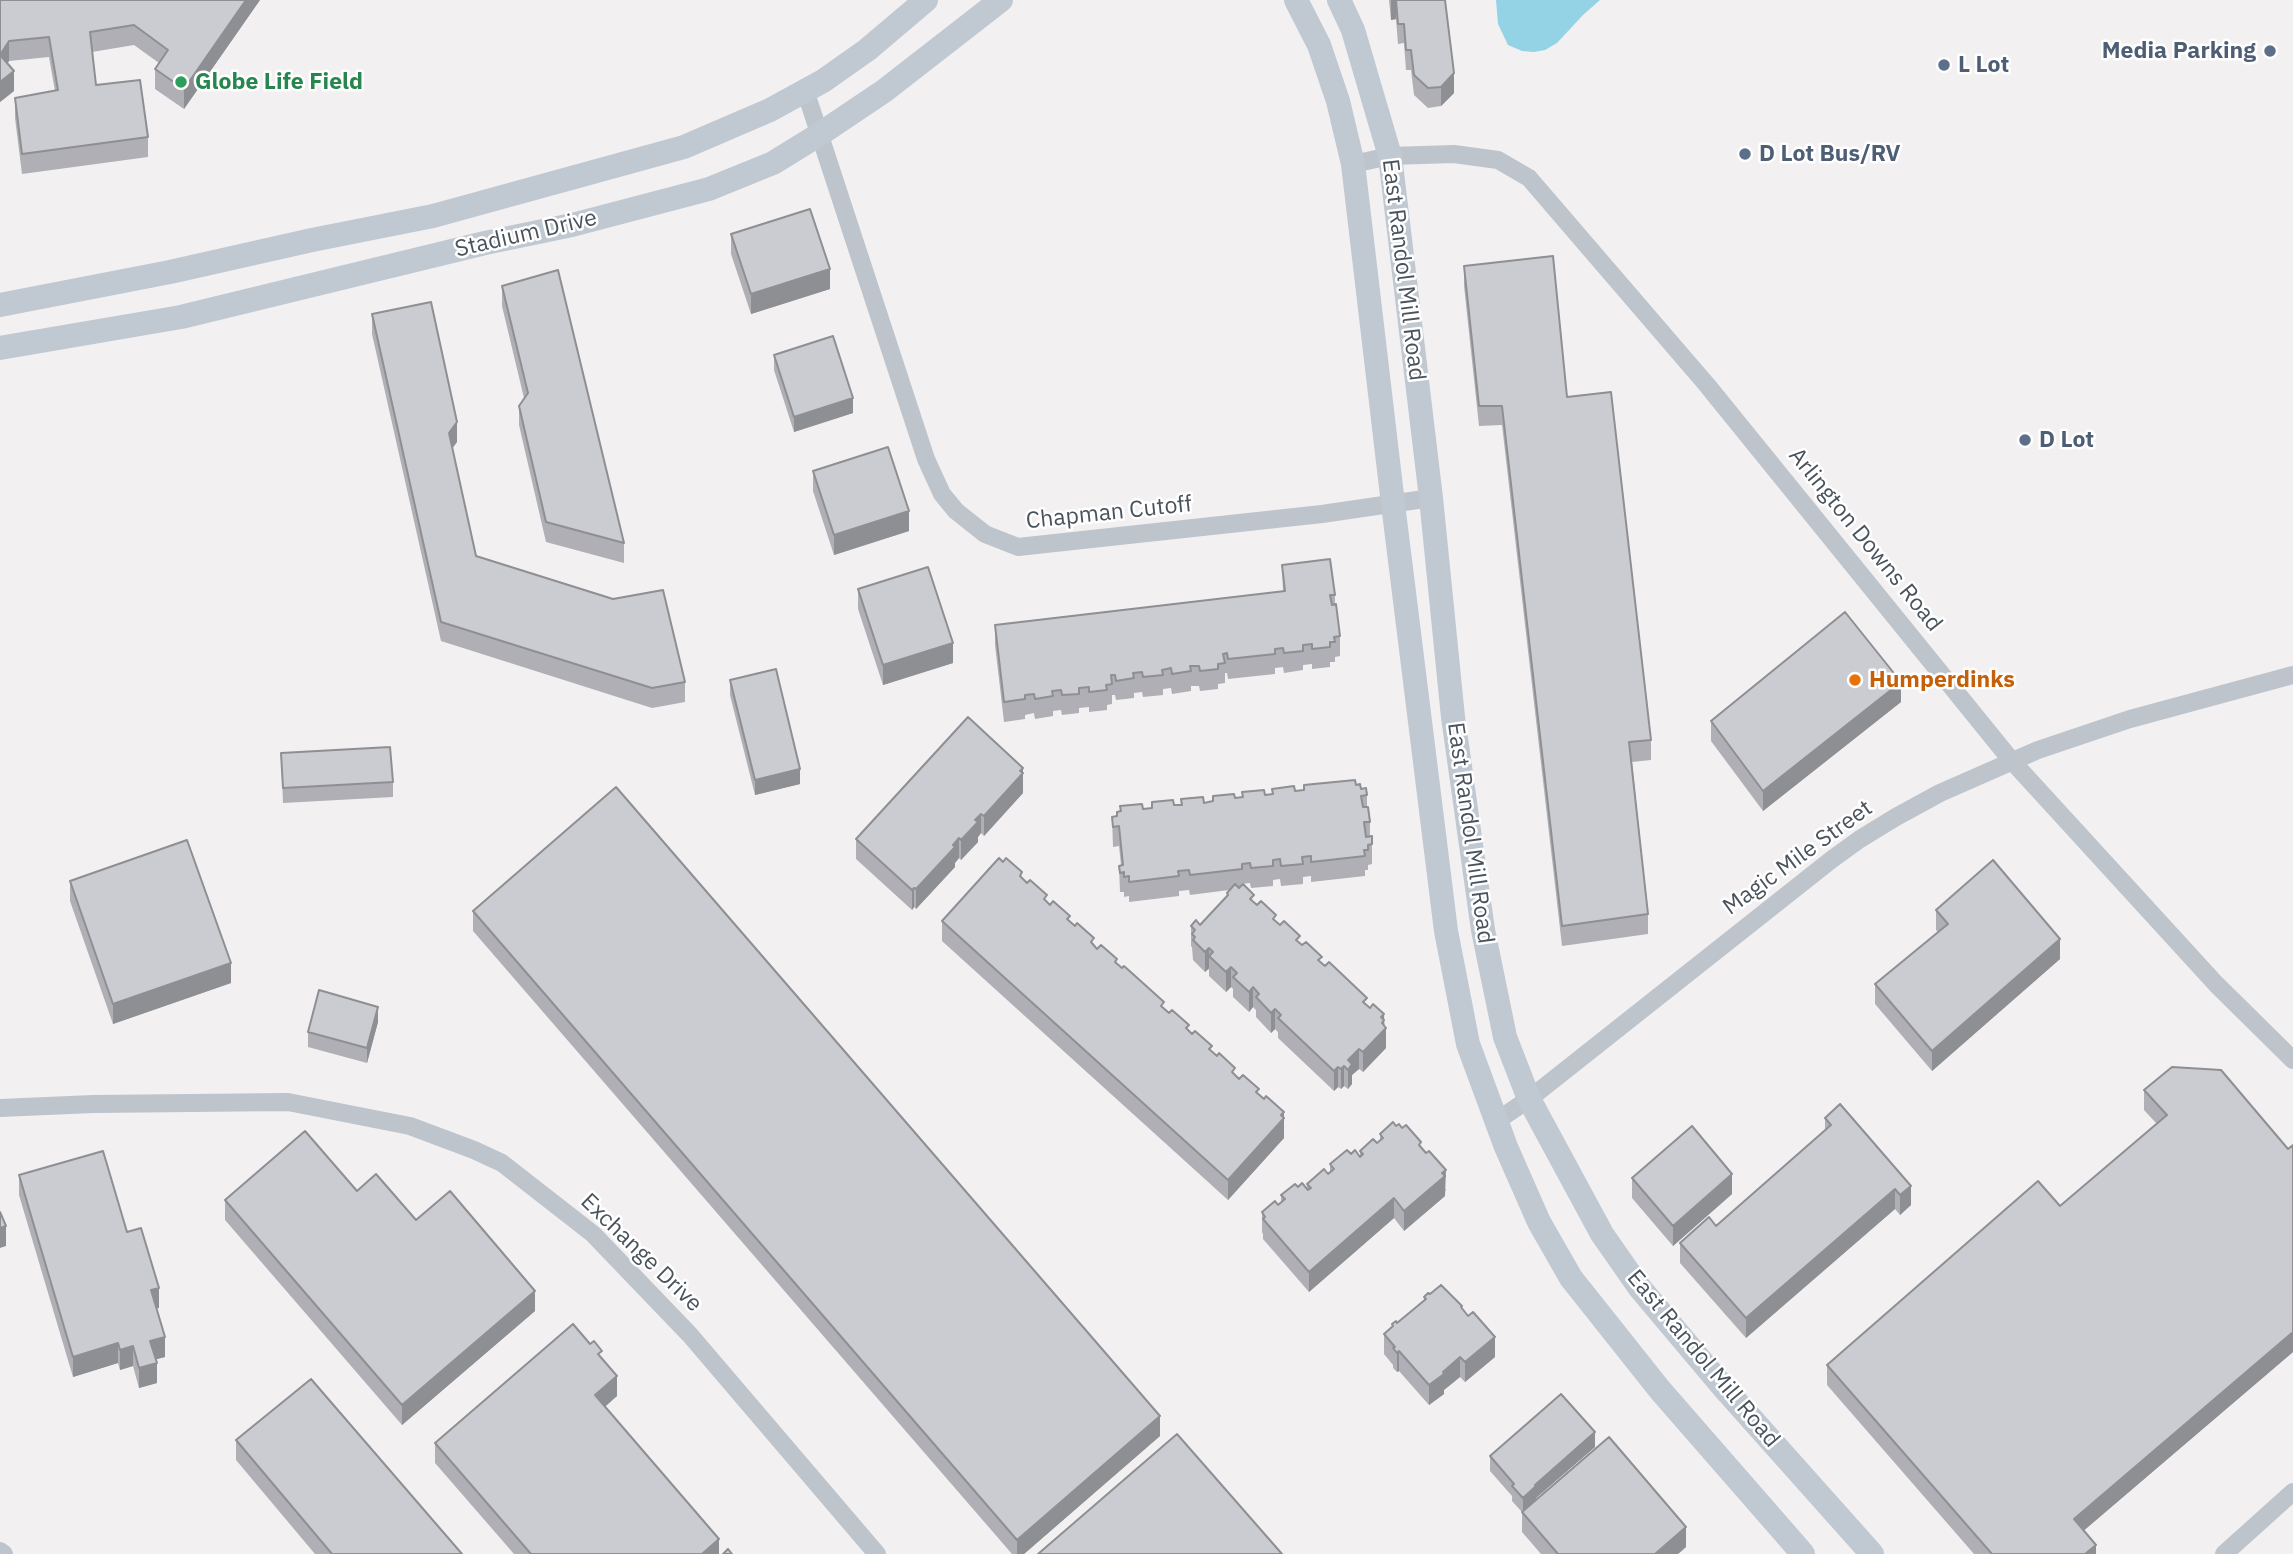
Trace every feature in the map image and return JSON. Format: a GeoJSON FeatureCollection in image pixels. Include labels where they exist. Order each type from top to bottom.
{"type":"FeatureCollection","features":[{"type":"Feature","properties":{"kind":"main road","name":"Stadium Drive"},"geometry":{"type":"LineString","coordinates":[[0,305],[433,216],[684,147],[770,110],[824,80],[867,50],[926,0]]}},
{"type":"Feature","properties":{"kind":"main road","name":"Stadium Drive"},"geometry":{"type":"LineString","coordinates":[[0,348],[181,317],[442,253],[572,225],[709,189],[773,163],[820,134],[884,91],[1001,0]]}},
{"type":"Feature","properties":{"kind":"main road","name":"East Randol Mill Road"},"geometry":{"type":"LineString","coordinates":[[1296,0],[1320,45],[1338,101],[1353,164],[1446,932],[1468,1044],[1495,1122],[1539,1222],[1571,1278],[1660,1390],[1803,1554]]}},
{"type":"Feature","properties":{"kind":"main road","name":"East Randol Mill Road"},"geometry":{"type":"LineString","coordinates":[[1339,0],[1353,30],[1390,156],[1431,498],[1453,717],[1483,930],[1505,1037],[1529,1099],[1602,1234],[1639,1287],[1724,1388],[1872,1554]]}},
{"type":"Feature","properties":{"kind":"main road"},"geometry":{"type":"LineString","coordinates":[[433,216],[442,253]]}},
{"type":"Feature","properties":{"kind":"street","name":"Chapman Cutoff"},"geometry":{"type":"LineString","coordinates":[[805,90],[926,459],[942,494],[985,534],[1018,547],[1310,516],[1431,498]]}},
{"type":"Feature","properties":{"kind":"street","name":"Arlington Downs Road"},"geometry":{"type":"LineString","coordinates":[[1353,164],[1390,156],[1454,154],[1498,160],[1529,178],[1741,427],[2011,760],[2216,984],[2293,1060]]}},
{"type":"Feature","properties":{"kind":"street","name":"Magic Mile Street"},"geometry":{"type":"LineString","coordinates":[[1495,1122],[1529,1099],[1860,839],[1940,793],[2011,760],[2104,727],[2293,676]]}},
{"type":"Feature","properties":{"kind":"street","name":"Exchange Drive"},"geometry":{"type":"LineString","coordinates":[[0,1108],[288,1101],[410,1126],[502,1163],[593,1234],[690,1335],[877,1554]]}},
{"type":"Feature","properties":{"kind":"street"},"geometry":{"type":"LineString","coordinates":[[2224,1554],[2293,1492]]}},
{"type":"Feature","properties":{"kind":"water"},"geometry":{"type":"Polygon","coordinates":[[[1496,0],[1600,0],[1557,43],[1545,50],[1534,52],[1522,51],[1508,45],[1498,24],[1496,0]]]}},
{"type":"Feature","properties":{"kind":"building","name":"Globe Life Field"},"geometry":{"type":"Polygon","coordinates":[[[0,0],[246,0],[184,89],[155,69],[168,50],[134,25],[90,32],[96,85],[140,80],[148,137],[22,154],[15,98],[58,90],[49,37],[9,41],[0,55],[0,0]]]}},
{"type":"Feature","properties":{"kind":"building"},"geometry":{"type":"Polygon","coordinates":[[[1396,0],[1445,0],[1454,73],[1441,87],[1428,88],[1414,75],[1411,50],[1406,50],[1404,24],[1398,24],[1396,0]]]}},
{"type":"Feature","properties":{"kind":"building"},"geometry":{"type":"Polygon","coordinates":[[[0,55],[14,71],[0,82],[0,55]]]}},
{"type":"Feature","properties":{"kind":"building"},"geometry":{"type":"Polygon","coordinates":[[[810,209],[830,269],[751,294],[731,234],[810,209]]]}},
{"type":"Feature","properties":{"kind":"building"},"geometry":{"type":"Polygon","coordinates":[[[1553,256],[1567,397],[1611,392],[1651,740],[1629,742],[1648,914],[1562,926],[1502,406],[1479,406],[1464,266],[1553,256]]]}},
{"type":"Feature","properties":{"kind":"building"},"geometry":{"type":"Polygon","coordinates":[[[558,270],[624,543],[546,522],[519,406],[528,393],[502,286],[558,270]]]}},
{"type":"Feature","properties":{"kind":"building"},"geometry":{"type":"Polygon","coordinates":[[[431,302],[457,422],[449,433],[476,556],[613,599],[663,590],[685,682],[652,688],[441,622],[372,314],[431,302]]]}},
{"type":"Feature","properties":{"kind":"building"},"geometry":{"type":"Polygon","coordinates":[[[833,336],[853,398],[794,417],[774,355],[833,336]]]}},
{"type":"Feature","properties":{"kind":"building"},"geometry":{"type":"Polygon","coordinates":[[[888,447],[909,511],[834,535],[813,471],[888,447]]]}},
{"type":"Feature","properties":{"kind":"building"},"geometry":{"type":"Polygon","coordinates":[[[1330,559],[1335,595],[1330,595],[1332,605],[1336,604],[1340,636],[1334,637],[1335,642],[1330,642],[1330,647],[1312,649],[1312,644],[1303,645],[1303,651],[1284,653],[1283,648],[1275,649],[1275,654],[1228,659],[1227,653],[1223,654],[1225,663],[1218,664],[1218,669],[1200,671],[1199,666],[1190,666],[1191,671],[1172,674],[1171,668],[1162,670],[1163,675],[1143,677],[1142,672],[1133,673],[1134,678],[1116,681],[1115,675],[1111,675],[1112,684],[1106,685],[1107,690],[1089,692],[1089,687],[1079,688],[1079,694],[1062,695],[1061,690],[1052,691],[1053,696],[1035,699],[1034,694],[1025,695],[1025,699],[1004,702],[995,625],[1285,591],[1282,565],[1330,559]]]}},
{"type":"Feature","properties":{"kind":"building"},"geometry":{"type":"Polygon","coordinates":[[[928,567],[953,643],[883,665],[858,589],[928,567]]]}},
{"type":"Feature","properties":{"kind":"building"},"geometry":{"type":"Polygon","coordinates":[[[1845,612],[1901,682],[1763,791],[1711,721],[1845,612]]]}},
{"type":"Feature","properties":{"kind":"building"},"geometry":{"type":"Polygon","coordinates":[[[776,669],[800,769],[755,780],[730,680],[776,669]]]}},
{"type":"Feature","properties":{"kind":"building"},"geometry":{"type":"Polygon","coordinates":[[[968,717],[1023,768],[1020,771],[1023,773],[984,816],[981,814],[975,820],[978,822],[961,840],[959,838],[953,845],[955,847],[916,889],[912,890],[856,839],[968,717]]]}},
{"type":"Feature","properties":{"kind":"building"},"geometry":{"type":"Polygon","coordinates":[[[390,747],[393,782],[283,788],[281,753],[390,747]]]}},
{"type":"Feature","properties":{"kind":"building"},"geometry":{"type":"Polygon","coordinates":[[[1355,780],[1361,789],[1366,788],[1367,795],[1361,796],[1363,807],[1368,807],[1370,822],[1364,822],[1366,837],[1372,836],[1372,844],[1368,845],[1368,850],[1364,850],[1365,856],[1311,862],[1311,856],[1302,857],[1303,864],[1281,866],[1280,859],[1273,860],[1273,866],[1251,868],[1250,863],[1242,864],[1242,869],[1190,875],[1189,870],[1178,871],[1179,876],[1129,882],[1129,876],[1124,877],[1124,872],[1120,873],[1119,866],[1123,865],[1119,826],[1113,827],[1112,817],[1121,811],[1120,806],[1142,804],[1143,809],[1152,808],[1152,802],[1173,800],[1174,805],[1182,805],[1181,799],[1203,797],[1204,803],[1213,801],[1213,796],[1234,794],[1235,798],[1243,797],[1242,792],[1264,790],[1265,795],[1273,794],[1272,789],[1294,786],[1295,791],[1304,790],[1304,785],[1355,780]]]}},
{"type":"Feature","properties":{"kind":"building"},"geometry":{"type":"Polygon","coordinates":[[[616,787],[1160,1416],[1017,1540],[473,911],[616,787]]]}},
{"type":"Feature","properties":{"kind":"building"},"geometry":{"type":"Polygon","coordinates":[[[187,840],[231,963],[113,1004],[70,881],[187,840]]]}},
{"type":"Feature","properties":{"kind":"building"},"geometry":{"type":"Polygon","coordinates":[[[999,858],[1003,862],[1006,858],[1022,872],[1020,876],[1027,883],[1030,880],[1047,895],[1044,899],[1050,905],[1053,901],[1070,916],[1067,919],[1075,926],[1077,923],[1094,938],[1091,942],[1097,949],[1101,945],[1117,959],[1115,962],[1122,968],[1124,966],[1164,1002],[1161,1006],[1169,1013],[1172,1010],[1189,1025],[1186,1028],[1192,1034],[1195,1031],[1212,1046],[1209,1049],[1217,1056],[1219,1053],[1235,1068],[1232,1072],[1239,1079],[1243,1075],[1259,1089],[1256,1092],[1264,1099],[1266,1096],[1284,1112],[1281,1115],[1284,1118],[1228,1180],[942,921],[999,858]]]}},
{"type":"Feature","properties":{"kind":"building"},"geometry":{"type":"Polygon","coordinates":[[[1993,860],[2060,939],[1932,1051],[1875,984],[1948,924],[1936,910],[1993,860]]]}},
{"type":"Feature","properties":{"kind":"building"},"geometry":{"type":"Polygon","coordinates":[[[1235,884],[1239,888],[1243,884],[1254,895],[1250,899],[1257,905],[1261,901],[1276,915],[1273,919],[1280,925],[1284,921],[1300,936],[1296,940],[1302,945],[1306,942],[1322,957],[1318,960],[1325,966],[1329,962],[1367,998],[1363,1002],[1370,1008],[1373,1004],[1384,1014],[1381,1017],[1386,1028],[1363,1052],[1359,1049],[1348,1060],[1352,1064],[1348,1070],[1344,1066],[1334,1071],[1278,1018],[1281,1015],[1275,1009],[1271,1013],[1256,997],[1259,994],[1253,987],[1249,992],[1233,977],[1237,973],[1231,967],[1226,972],[1209,956],[1213,952],[1209,948],[1205,952],[1193,940],[1195,937],[1192,934],[1195,930],[1191,926],[1196,920],[1200,925],[1235,884]]]}},
{"type":"Feature","properties":{"kind":"building"},"geometry":{"type":"Polygon","coordinates":[[[319,990],[378,1007],[367,1048],[308,1032],[319,990]]]}},
{"type":"Feature","properties":{"kind":"building"},"geometry":{"type":"Polygon","coordinates":[[[2172,1067],[2221,1070],[2288,1149],[2293,1145],[2293,1332],[2074,1519],[2096,1545],[2085,1554],[1992,1554],[1827,1365],[2038,1181],[2060,1206],[2167,1115],[2144,1090],[2172,1067]]]}},
{"type":"Feature","properties":{"kind":"building"},"geometry":{"type":"Polygon","coordinates":[[[1840,1104],[1911,1186],[1900,1195],[1895,1189],[1746,1318],[1680,1243],[1709,1217],[1716,1226],[1831,1125],[1825,1118],[1840,1104]]]}},
{"type":"Feature","properties":{"kind":"building"},"geometry":{"type":"Polygon","coordinates":[[[1393,1122],[1402,1128],[1406,1125],[1421,1142],[1419,1145],[1426,1153],[1429,1151],[1446,1170],[1442,1173],[1445,1176],[1404,1211],[1394,1198],[1309,1272],[1263,1219],[1265,1217],[1262,1212],[1275,1201],[1278,1205],[1285,1199],[1281,1195],[1295,1184],[1298,1187],[1302,1183],[1308,1190],[1311,1188],[1307,1184],[1324,1169],[1328,1174],[1334,1169],[1330,1164],[1347,1150],[1351,1154],[1355,1150],[1360,1157],[1363,1154],[1360,1151],[1373,1139],[1377,1143],[1383,1138],[1380,1134],[1393,1122]]]}},
{"type":"Feature","properties":{"kind":"building"},"geometry":{"type":"Polygon","coordinates":[[[1692,1126],[1732,1174],[1673,1226],[1632,1178],[1692,1126]]]}},
{"type":"Feature","properties":{"kind":"building"},"geometry":{"type":"Polygon","coordinates":[[[305,1131],[357,1191],[376,1174],[416,1220],[450,1191],[535,1291],[402,1405],[225,1200],[305,1131]]]}},
{"type":"Feature","properties":{"kind":"building"},"geometry":{"type":"Polygon","coordinates":[[[103,1151],[127,1232],[141,1228],[159,1288],[151,1290],[165,1337],[150,1341],[157,1363],[139,1368],[133,1346],[120,1350],[118,1343],[73,1357],[19,1175],[103,1151]]]}},
{"type":"Feature","properties":{"kind":"building"},"geometry":{"type":"Polygon","coordinates":[[[0,1212],[6,1226],[0,1228],[0,1212]]]}},
{"type":"Feature","properties":{"kind":"building"},"geometry":{"type":"Polygon","coordinates":[[[1441,1285],[1468,1316],[1473,1312],[1495,1337],[1465,1362],[1460,1357],[1429,1385],[1399,1351],[1397,1353],[1384,1334],[1392,1324],[1396,1321],[1397,1323],[1426,1299],[1424,1297],[1428,1293],[1441,1285]]]}},
{"type":"Feature","properties":{"kind":"building"},"geometry":{"type":"Polygon","coordinates":[[[573,1324],[590,1344],[594,1341],[602,1351],[598,1354],[617,1376],[595,1395],[719,1539],[702,1554],[531,1554],[435,1443],[573,1324]]]}},
{"type":"Feature","properties":{"kind":"building"},"geometry":{"type":"Polygon","coordinates":[[[311,1379],[462,1554],[332,1554],[236,1440],[311,1379]]]}},
{"type":"Feature","properties":{"kind":"building"},"geometry":{"type":"Polygon","coordinates":[[[1561,1394],[1595,1432],[1523,1498],[1490,1456],[1561,1394]]]}},
{"type":"Feature","properties":{"kind":"building"},"geometry":{"type":"Polygon","coordinates":[[[1177,1434],[1282,1554],[1038,1554],[1177,1434]]]}},
{"type":"Feature","properties":{"kind":"building"},"geometry":{"type":"Polygon","coordinates":[[[1609,1437],[1686,1527],[1655,1554],[1558,1554],[1522,1512],[1609,1437]]]}},
{"type":"Feature","properties":{"kind":"place","name":"Media Parking"},"geometry":{"type":"Point","coordinates":[2270,51]}},
{"type":"Feature","properties":{"kind":"place","name":"L Lot"},"geometry":{"type":"Point","coordinates":[1944,65]}},
{"type":"Feature","properties":{"kind":"place","name":"Globe Life Field"},"geometry":{"type":"Point","coordinates":[181,82]}},
{"type":"Feature","properties":{"kind":"place","name":"D Lot Bus/RV"},"geometry":{"type":"Point","coordinates":[1745,154]}},
{"type":"Feature","properties":{"kind":"place","name":"D Lot"},"geometry":{"type":"Point","coordinates":[2025,440]}},
{"type":"Feature","properties":{"kind":"place","name":"Humperdinks"},"geometry":{"type":"Point","coordinates":[1855,680]}}]}
